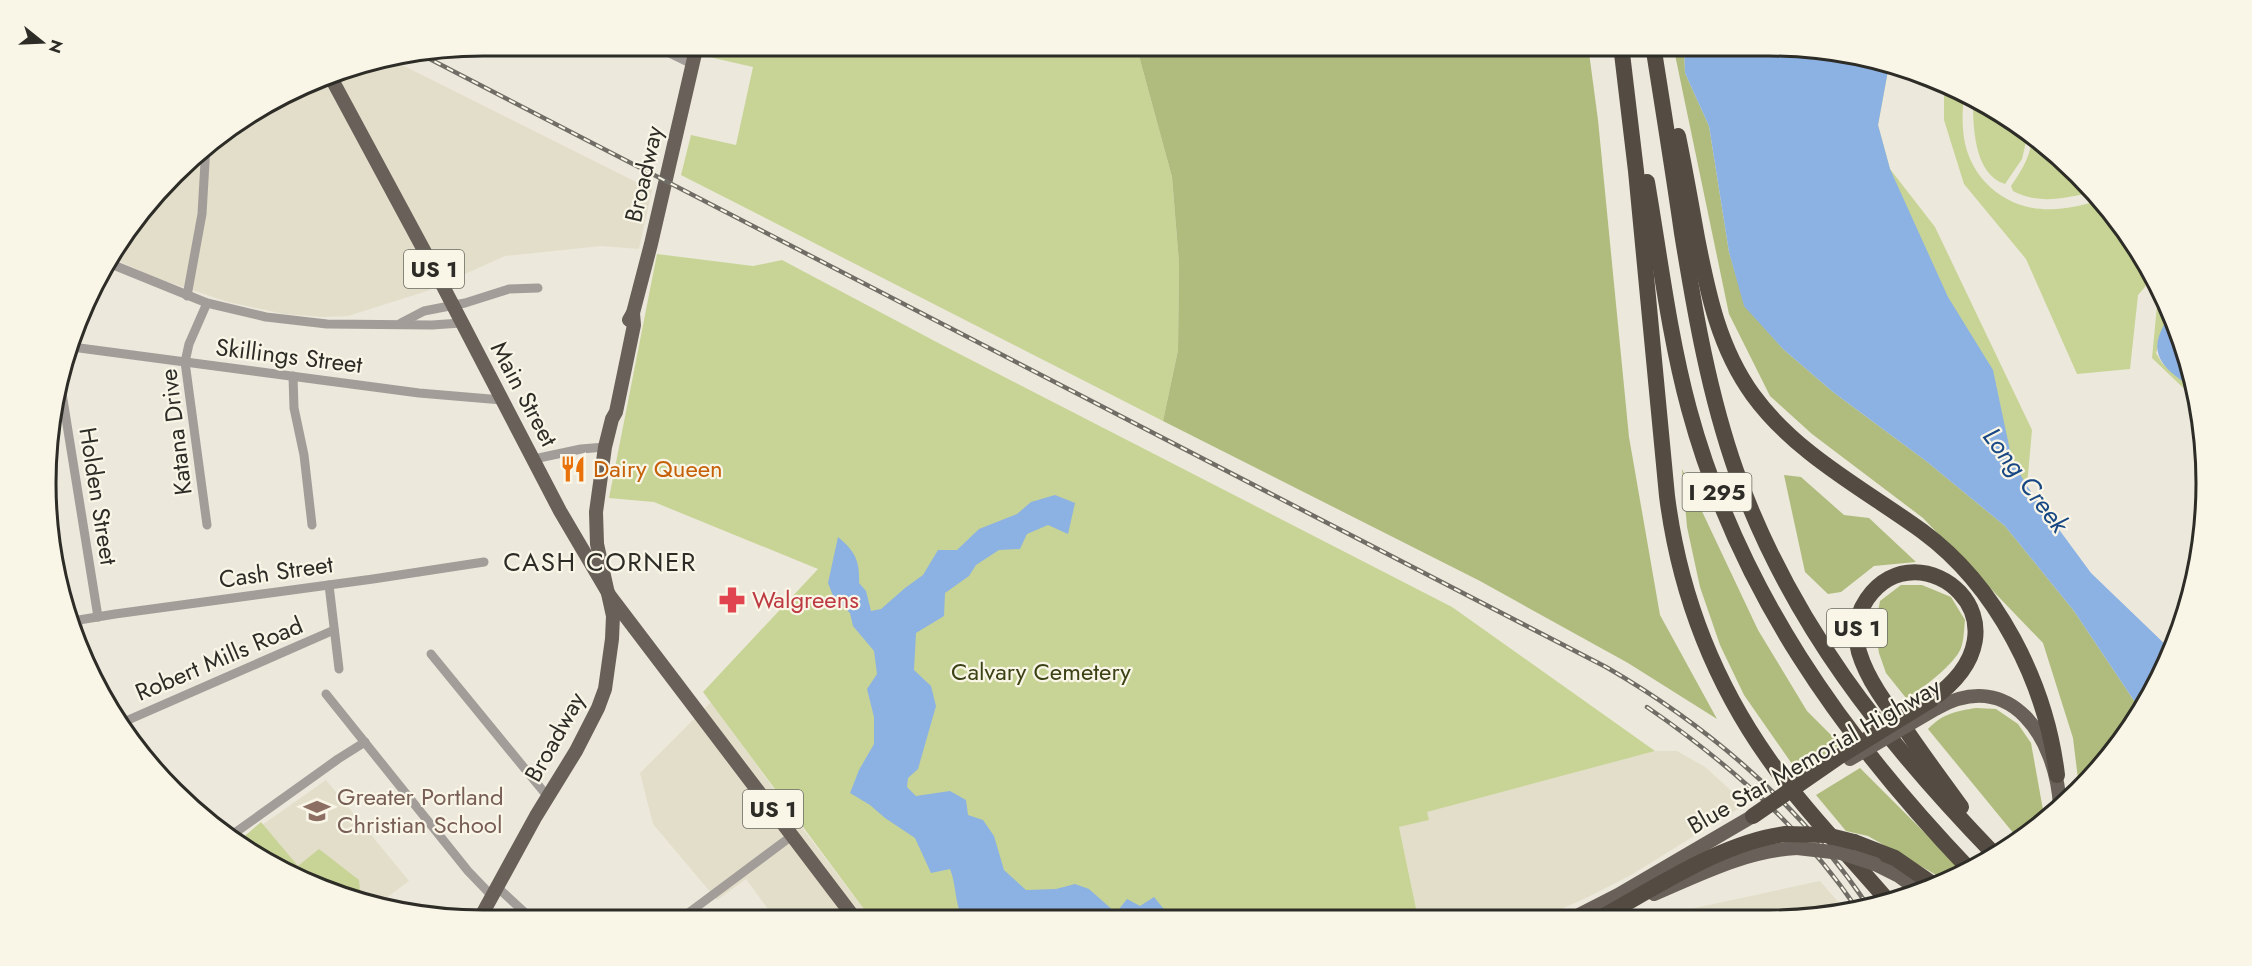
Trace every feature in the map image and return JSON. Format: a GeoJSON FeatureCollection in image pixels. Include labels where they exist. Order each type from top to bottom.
{"type":"FeatureCollection","features":[{"type":"Feature","properties":{"kind":"highway"},"geometry":{"type":"LineString","coordinates":[[1624,56],[1666,496],[1673,542],[1688,598],[1719,673],[1755,738],[1804,804],[1883,895]]}},
{"type":"Feature","properties":{"kind":"highway","name":"I 295"},"geometry":{"type":"LineString","coordinates":[[1625,56],[1682,379],[1710,476],[1734,535],[1777,621],[1827,700],[1886,776],[1964,863]]}},
{"type":"Feature","properties":{"kind":"highway","name":"I 295"},"geometry":{"type":"LineString","coordinates":[[1657,56],[1701,346],[1726,439],[1755,519],[1792,595],[1855,694],[1914,769],[1990,849]]}},
{"type":"Feature","properties":{"kind":"highway"},"geometry":{"type":"LineString","coordinates":[[1658,56],[1671,98],[1710,302],[1721,336],[1737,369],[1759,402],[1791,436],[1815,456],[1938,544],[1979,586],[2005,625],[2033,682],[2053,746],[2057,775]]}},
{"type":"Feature","properties":{"kind":"highway","name":"US 1"},"geometry":{"type":"LineString","coordinates":[[1753,816],[1840,756],[1934,704],[1967,663],[1975,639],[1974,616],[1963,594],[1944,579],[1928,574],[1903,574],[1881,585],[1863,605],[1856,632],[1859,651],[1882,697],[1991,848]]}},
{"type":"Feature","properties":{"kind":"highway"},"geometry":{"type":"LineString","coordinates":[[1615,910],[1730,849],[1758,839],[1786,834],[1826,835],[1854,842],[1895,858],[1927,880]]}},
{"type":"Feature","properties":{"kind":"main road","name":"Broadway"},"geometry":{"type":"LineString","coordinates":[[484,910],[598,708],[605,689],[613,616],[599,552],[596,512],[605,447],[616,412],[634,325],[633,313],[694,56]]}},
{"type":"Feature","properties":{"kind":"main road","name":"Main Street"},"geometry":{"type":"LineString","coordinates":[[333,83],[434,267],[452,306],[570,530],[610,596],[793,835],[846,910]]}},
{"type":"Feature","properties":{"kind":"main road","name":"Blue Star Memorial Highway"},"geometry":{"type":"LineString","coordinates":[[1934,704],[1977,696],[1996,699],[2022,712],[2035,726],[2048,748],[2057,775],[2059,796]]}},
{"type":"Feature","properties":{"kind":"main road","name":"Blue Star Memorial Highway"},"geometry":{"type":"LineString","coordinates":[[1589,910],[1753,816]]}},
{"type":"Feature","properties":{"kind":"main road","name":"Blue Star Memorial Highway"},"geometry":{"type":"LineString","coordinates":[[1618,910],[1725,863],[1753,854],[1797,848],[1841,852],[1875,864],[1912,886]]}},
{"type":"Feature","properties":{"kind":"street"},"geometry":{"type":"LineString","coordinates":[[675,56],[692,64]]}},
{"type":"Feature","properties":{"kind":"street"},"geometry":{"type":"LineString","coordinates":[[187,296],[202,214],[205,159]]}},
{"type":"Feature","properties":{"kind":"street"},"geometry":{"type":"LineString","coordinates":[[115,266],[207,303],[256,315],[327,324],[461,323]]}},
{"type":"Feature","properties":{"kind":"street"},"geometry":{"type":"LineString","coordinates":[[399,324],[424,311],[452,306],[509,289],[538,288]]}},
{"type":"Feature","properties":{"kind":"street","name":"Katana Drive"},"geometry":{"type":"LineString","coordinates":[[207,303],[189,344],[185,362],[207,525]]}},
{"type":"Feature","properties":{"kind":"street","name":"Skillings Street"},"geometry":{"type":"LineString","coordinates":[[77,348],[419,393],[502,400]]}},
{"type":"Feature","properties":{"kind":"street"},"geometry":{"type":"LineString","coordinates":[[293,376],[294,408],[304,455],[312,525]]}},
{"type":"Feature","properties":{"kind":"street","name":"Holden Street"},"geometry":{"type":"LineString","coordinates":[[64,403],[98,616]]}},
{"type":"Feature","properties":{"kind":"street"},"geometry":{"type":"LineString","coordinates":[[534,459],[581,448],[605,447]]}},
{"type":"Feature","properties":{"kind":"street","name":"Cash Street"},"geometry":{"type":"LineString","coordinates":[[78,620],[483,562]]}},
{"type":"Feature","properties":{"kind":"street"},"geometry":{"type":"LineString","coordinates":[[329,585],[339,669]]}},
{"type":"Feature","properties":{"kind":"street","name":"Robert Mills Road"},"geometry":{"type":"LineString","coordinates":[[128,720],[334,630]]}},
{"type":"Feature","properties":{"kind":"street"},"geometry":{"type":"LineString","coordinates":[[431,654],[548,797]]}},
{"type":"Feature","properties":{"kind":"street"},"geometry":{"type":"LineString","coordinates":[[327,694],[468,871],[520,910]]}},
{"type":"Feature","properties":{"kind":"street"},"geometry":{"type":"LineString","coordinates":[[237,832],[365,742]]}},
{"type":"Feature","properties":{"kind":"street"},"geometry":{"type":"LineString","coordinates":[[692,910],[793,835]]}},
{"type":"Feature","properties":{"kind":"shaded area"},"geometry":{"type":"Polygon","coordinates":[[[400,64],[652,190],[639,249],[601,246],[505,256],[427,291],[348,316],[284,314],[228,302],[156,278],[118,261],[162,201],[201,162],[245,128],[294,100],[346,78],[400,64]]]}},
{"type":"Feature","properties":{"kind":"shaded area"},"geometry":{"type":"Polygon","coordinates":[[[711,702],[864,910],[769,910],[746,879],[717,900],[653,824],[640,773],[711,702]]]}},
{"type":"Feature","properties":{"kind":"shaded area"},"geometry":{"type":"Polygon","coordinates":[[[1655,751],[1677,751],[1705,767],[1746,804],[1631,875],[1559,910],[1416,910],[1399,827],[1428,820],[1426,812],[1655,751]]]}},
{"type":"Feature","properties":{"kind":"shaded area","name":"Greater Portland Christian School"},"geometry":{"type":"Polygon","coordinates":[[[326,780],[409,881],[385,899],[372,896],[319,878],[269,853],[244,838],[326,780]]]}},
{"type":"Feature","properties":{"kind":"shaded area"},"geometry":{"type":"Polygon","coordinates":[[[1820,881],[1840,904],[1797,910],[1690,910],[1820,881]]]}},
{"type":"Feature","properties":{"kind":"green space"},"geometry":{"type":"Polygon","coordinates":[[[705,56],[1139,56],[1172,177],[1179,263],[1178,350],[1163,421],[681,175],[691,135],[736,145],[753,67],[705,56]]]}},
{"type":"Feature","properties":{"kind":"green space"},"geometry":{"type":"Polygon","coordinates":[[[1139,56],[1589,56],[1598,120],[1629,437],[1660,615],[1717,719],[1628,663],[1480,581],[1163,421],[1178,350],[1179,263],[1172,177],[1139,56]]]}},
{"type":"Feature","properties":{"kind":"green space"},"geometry":{"type":"Polygon","coordinates":[[[1675,56],[1684,56],[1685,73],[1709,126],[1729,252],[1745,306],[1783,349],[1833,392],[1926,461],[2005,526],[2074,611],[2135,703],[2108,743],[2078,778],[2073,738],[2043,643],[1923,518],[1812,434],[1770,396],[1729,314],[1675,56]]]}},
{"type":"Feature","properties":{"kind":"green space"},"geometry":{"type":"Polygon","coordinates":[[[1887,72],[1878,125],[1890,169],[1935,227],[2032,430],[2027,486],[1840,236],[1887,72]]]}},
{"type":"Feature","properties":{"kind":"green space"},"geometry":{"type":"Polygon","coordinates":[[[1944,93],[1963,103],[1966,147],[1972,163],[1981,177],[2006,199],[2038,209],[2068,208],[2091,202],[2108,223],[2146,282],[2145,287],[2138,295],[2130,369],[2077,374],[2026,259],[1964,184],[1944,120],[1944,93]]]}},
{"type":"Feature","properties":{"kind":"green space"},"geometry":{"type":"Polygon","coordinates":[[[1973,108],[2026,142],[2022,159],[2005,184],[1986,170],[1977,147],[1973,108]]]}},
{"type":"Feature","properties":{"kind":"green space"},"geometry":{"type":"Polygon","coordinates":[[[2031,146],[2083,194],[2043,199],[2013,191],[2011,186],[2031,146]]]}},
{"type":"Feature","properties":{"kind":"green space","name":"Calvary Cemetery"},"geometry":{"type":"Polygon","coordinates":[[[657,254],[753,266],[782,260],[944,346],[1452,607],[1655,751],[1427,812],[1429,820],[1399,827],[1416,910],[865,910],[703,692],[818,569],[654,502],[609,498],[657,254]]]}},
{"type":"Feature","properties":{"kind":"green space"},"geometry":{"type":"Polygon","coordinates":[[[2157,305],[2166,324],[2156,353],[2162,363],[2184,381],[2186,390],[2152,358],[2157,305]]]}},
{"type":"Feature","properties":{"kind":"green space"},"geometry":{"type":"Polygon","coordinates":[[[1682,469],[1758,630],[1807,711],[1840,744],[1799,774],[1744,695],[1720,645],[1700,587],[1687,527],[1682,469]]]}},
{"type":"Feature","properties":{"kind":"green space"},"geometry":{"type":"Polygon","coordinates":[[[1784,475],[1801,477],[1844,515],[1869,518],[1916,562],[1874,566],[1841,592],[1828,594],[1805,572],[1784,475]]]}},
{"type":"Feature","properties":{"kind":"green space"},"geometry":{"type":"Polygon","coordinates":[[[1901,585],[1922,585],[1951,597],[1965,620],[1963,642],[1958,654],[1937,676],[1906,698],[1886,673],[1879,653],[1875,627],[1880,601],[1901,585]]]}},
{"type":"Feature","properties":{"kind":"green space"},"geometry":{"type":"Polygon","coordinates":[[[1996,709],[2018,724],[2031,743],[2043,810],[2013,833],[1928,729],[1939,720],[1962,710],[1996,709]]]}},
{"type":"Feature","properties":{"kind":"green space"},"geometry":{"type":"Polygon","coordinates":[[[1860,768],[1958,866],[1938,876],[1868,836],[1846,831],[1816,795],[1860,768]]]}},
{"type":"Feature","properties":{"kind":"green space"},"geometry":{"type":"Polygon","coordinates":[[[261,822],[298,866],[319,849],[359,880],[360,891],[319,878],[269,853],[244,837],[261,822]]]}},
{"type":"Feature","properties":{"kind":"water"},"geometry":{"type":"Polygon","coordinates":[[[1684,56],[1797,56],[1825,59],[1888,72],[1878,125],[1890,169],[1948,297],[1993,370],[2012,460],[2027,486],[2091,573],[2165,644],[2135,703],[2074,611],[2005,526],[1926,461],[1833,392],[1783,349],[1744,306],[1729,252],[1709,126],[1685,73],[1684,56]]]}},
{"type":"Feature","properties":{"kind":"water"},"geometry":{"type":"Polygon","coordinates":[[[2165,323],[2184,382],[2172,373],[2160,359],[2158,342],[2165,323]]]}},
{"type":"Feature","properties":{"kind":"water"},"geometry":{"type":"Polygon","coordinates":[[[1055,495],[1075,503],[1068,534],[1048,525],[1027,534],[1020,549],[999,550],[976,565],[969,576],[945,593],[944,616],[916,633],[914,670],[931,686],[936,706],[918,769],[908,778],[907,787],[916,796],[950,791],[966,800],[968,815],[983,820],[994,836],[1004,870],[1026,890],[1056,889],[1075,884],[1089,889],[1113,910],[960,910],[950,869],[931,873],[915,838],[850,793],[859,770],[874,744],[874,717],[867,689],[877,674],[874,651],[853,626],[850,613],[834,598],[828,583],[838,537],[849,547],[855,557],[859,568],[859,583],[866,591],[871,611],[881,609],[923,575],[938,550],[957,550],[979,529],[1017,514],[1031,502],[1055,495]]]}},
{"type":"Feature","properties":{"kind":"water"},"geometry":{"type":"Polygon","coordinates":[[[1154,897],[1165,910],[1118,910],[1127,899],[1140,906],[1154,897]]]}},
{"type":"Feature","properties":{"kind":"railway"},"geometry":{"type":"LineString","coordinates":[[429,59],[1606,667],[1681,716],[1751,772],[1813,835],[1842,869],[1863,900]]}},
{"type":"Feature","properties":{"kind":"railway"},"geometry":{"type":"LineString","coordinates":[[1647,707],[1706,750],[1762,798],[1813,851],[1852,902]]}},
{"type":"Feature","properties":{"kind":"place","name":"Dairy Queen"},"geometry":{"type":"Point","coordinates":[573,469]}},
{"type":"Feature","properties":{"kind":"place","name":"Walgreens"},"geometry":{"type":"Point","coordinates":[732,600]}},
{"type":"Feature","properties":{"kind":"place","name":"Greater Portland Christian School"},"geometry":{"type":"Point","coordinates":[317,811]}},
{"type":"Feature","properties":{"kind":"district","name":"CASH CORNER"},"geometry":{"type":"Point","coordinates":[600,562]}},
{"type":"Feature","properties":{"kind":"water label","name":"Long Creek"},"geometry":{"type":"Point","coordinates":[2026,480]}}]}
